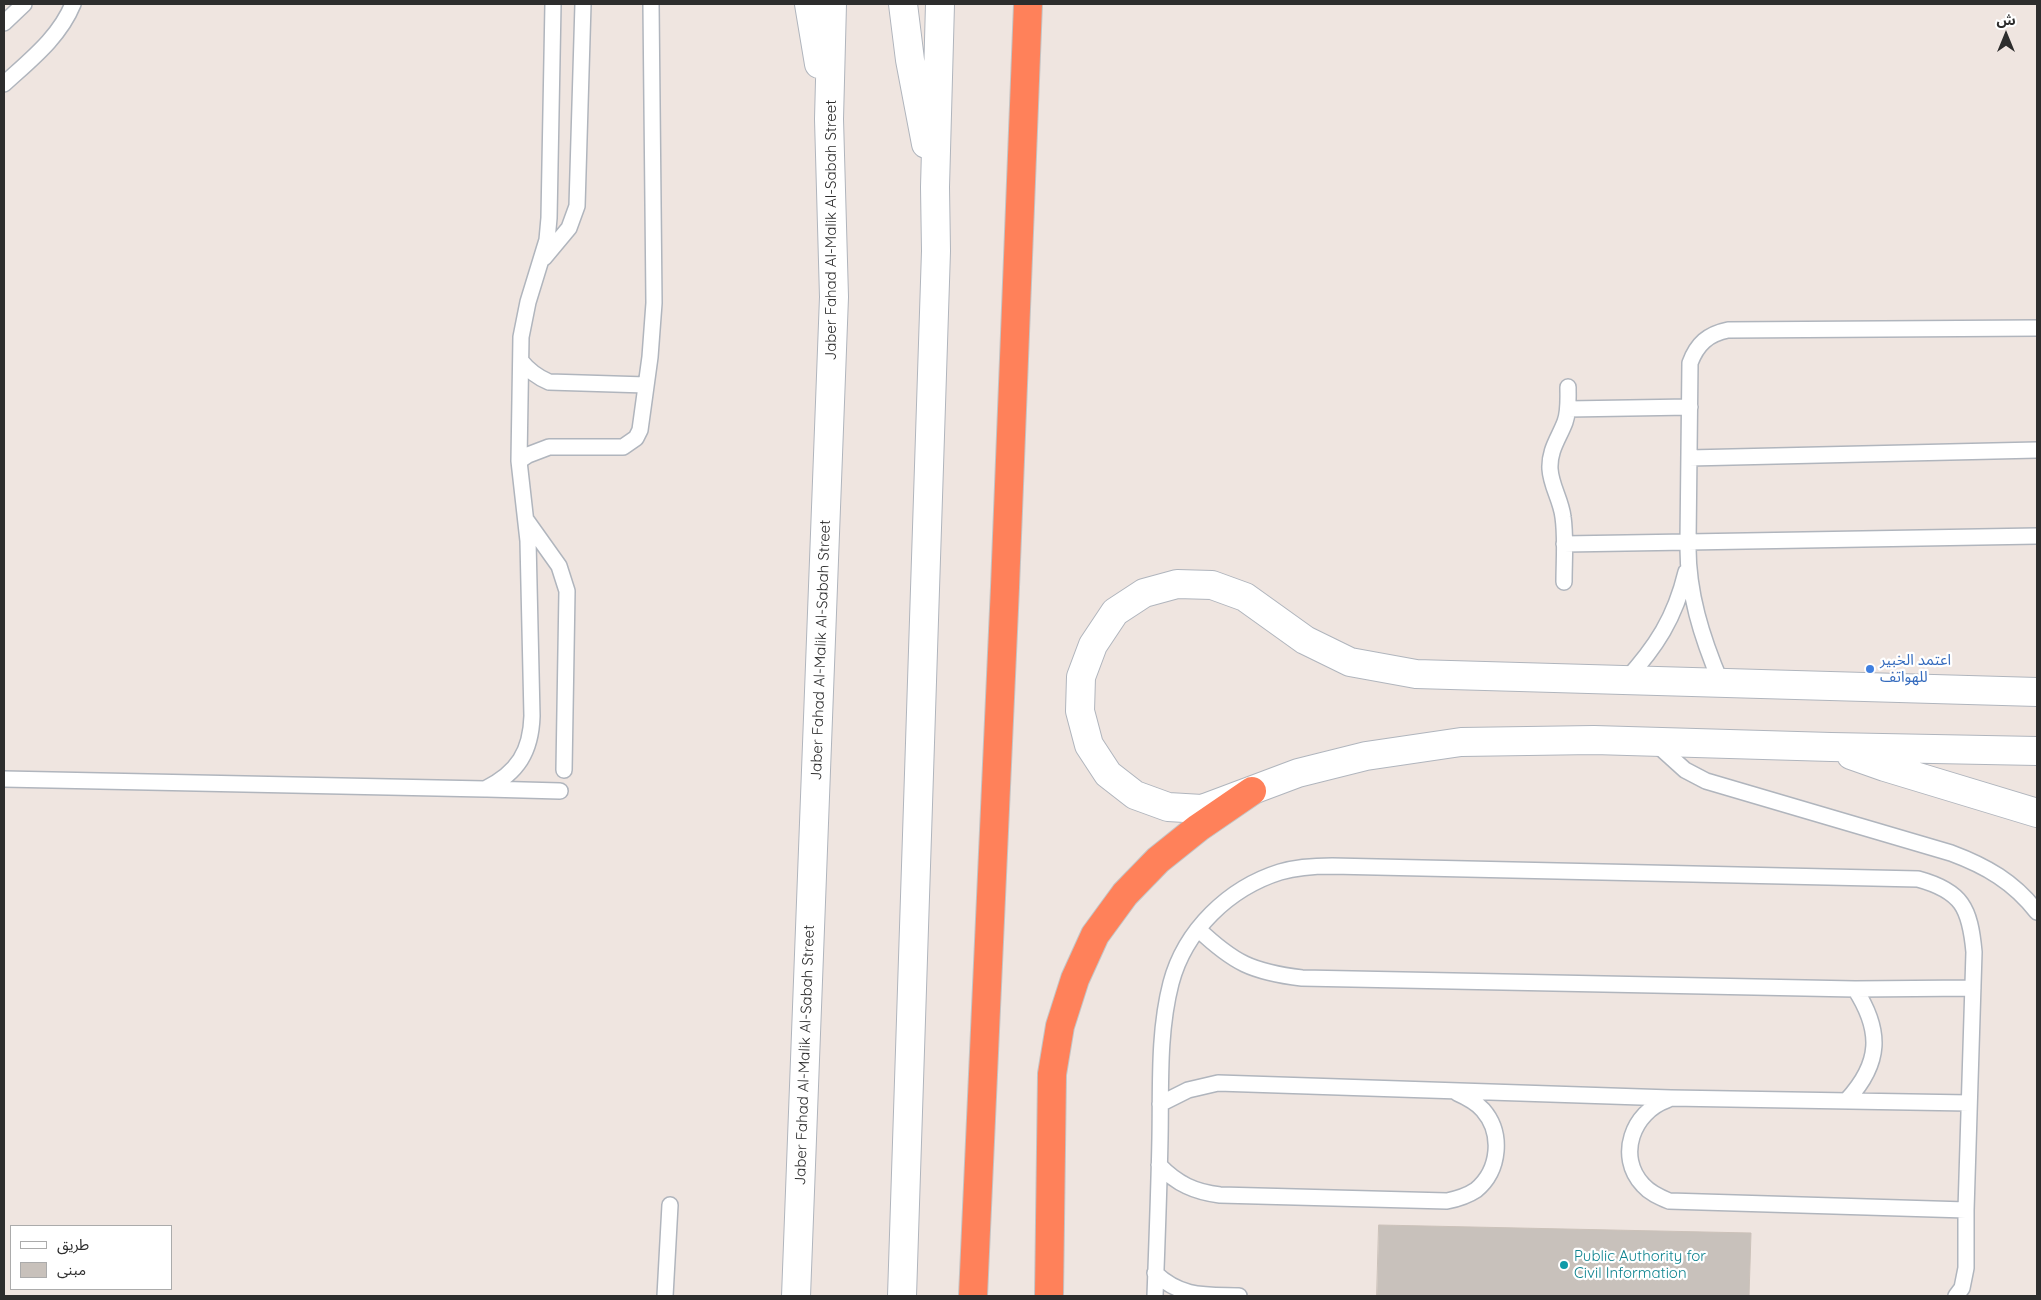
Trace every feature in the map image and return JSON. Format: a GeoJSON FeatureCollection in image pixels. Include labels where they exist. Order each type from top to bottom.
{"type":"FeatureCollection","features":[{"type":"Feature","properties":{"kind":"highway"},"geometry":{"type":"LineString","coordinates":[[973,1296],[1005,597],[1028,4]]}},
{"type":"Feature","properties":{"kind":"highway"},"geometry":{"type":"LineString","coordinates":[[1049,1296],[1052,1074],[1060,1026],[1076,979],[1095,935],[1125,894],[1158,860],[1198,828],[1252,791]]}},
{"type":"Feature","properties":{"kind":"street"},"geometry":{"type":"LineString","coordinates":[[809,4],[829,119]]}},
{"type":"Feature","properties":{"kind":"street","name":"Jaber Fahad Al-Malik Al-Sabah Street"},"geometry":{"type":"LineString","coordinates":[[796,1296],[834,297],[829,119],[832,4]]}},
{"type":"Feature","properties":{"kind":"street"},"geometry":{"type":"LineString","coordinates":[[903,4],[921,124],[935,187]]}},
{"type":"Feature","properties":{"kind":"street"},"geometry":{"type":"LineString","coordinates":[[902,1296],[936,261],[935,187],[940,4]]}},
{"type":"Feature","properties":{"kind":"street"},"geometry":{"type":"LineString","coordinates":[[2037,692],[1416,674],[1350,662],[1305,640],[1245,597],[1212,585],[1178,584],[1144,593],[1115,612],[1093,645],[1081,677],[1080,711],[1089,745],[1108,774],[1135,795],[1168,807],[1202,809],[1298,773],[1366,756],[1461,742],[1594,740],[2037,751]]}},
{"type":"Feature","properties":{"kind":"street"},"geometry":{"type":"LineString","coordinates":[[1831,747],[1884,767],[2037,813]]}},
{"type":"Feature","properties":{"kind":"lane"},"geometry":{"type":"LineString","coordinates":[[4,23],[24,4]]}},
{"type":"Feature","properties":{"kind":"lane"},"geometry":{"type":"LineString","coordinates":[[4,84],[49,42],[60,29],[73,4]]}},
{"type":"Feature","properties":{"kind":"lane"},"geometry":{"type":"LineString","coordinates":[[485,789],[499,782],[520,762],[532,732],[528,541],[519,461],[521,361],[523,320],[542,261],[547,240],[549,218],[553,4]]}},
{"type":"Feature","properties":{"kind":"lane"},"geometry":{"type":"LineString","coordinates":[[542,261],[569,228],[578,206],[583,4]]}},
{"type":"Feature","properties":{"kind":"lane"},"geometry":{"type":"LineString","coordinates":[[519,461],[528,455],[549,447],[614,447],[630,443],[636,438],[640,430],[654,303],[651,4]]}},
{"type":"Feature","properties":{"kind":"lane"},"geometry":{"type":"LineString","coordinates":[[1721,683],[1699,624],[1688,564],[1690,364],[1694,353],[1708,337],[1728,330],[2037,328]]}},
{"type":"Feature","properties":{"kind":"lane"},"geometry":{"type":"LineString","coordinates":[[521,361],[538,378],[549,382],[646,385]]}},
{"type":"Feature","properties":{"kind":"lane"},"geometry":{"type":"LineString","coordinates":[[1564,582],[1564,544],[1561,507],[1551,482],[1550,468],[1553,446],[1566,420],[1568,387]]}},
{"type":"Feature","properties":{"kind":"lane"},"geometry":{"type":"LineString","coordinates":[[1568,409],[1690,407]]}},
{"type":"Feature","properties":{"kind":"lane"},"geometry":{"type":"LineString","coordinates":[[1689,458],[2037,450]]}},
{"type":"Feature","properties":{"kind":"lane"},"geometry":{"type":"LineString","coordinates":[[526,520],[559,566],[567,590],[564,770]]}},
{"type":"Feature","properties":{"kind":"lane"},"geometry":{"type":"LineString","coordinates":[[1564,544],[2037,536]]}},
{"type":"Feature","properties":{"kind":"lane"},"geometry":{"type":"LineString","coordinates":[[1625,681],[1648,656],[1666,628],[1680,596],[1688,564]]}},
{"type":"Feature","properties":{"kind":"lane"},"geometry":{"type":"LineString","coordinates":[[1654,742],[1685,770],[1706,780],[1942,851],[1979,864],[2005,879],[2027,899],[2037,912]]}},
{"type":"Feature","properties":{"kind":"lane"},"geometry":{"type":"LineString","coordinates":[[4,779],[560,791]]}},
{"type":"Feature","properties":{"kind":"lane"},"geometry":{"type":"LineString","coordinates":[[1154,1296],[1162,1040],[1171,983],[1182,955],[1198,929],[1216,910],[1235,894],[1258,880],[1282,872],[1307,867],[1918,879],[1938,884],[1954,895],[1967,911],[1972,931],[1974,952],[1966,1268],[1962,1288],[1956,1296]]}},
{"type":"Feature","properties":{"kind":"lane"},"geometry":{"type":"LineString","coordinates":[[1198,929],[1219,949],[1244,965],[1272,974],[1302,978],[1855,989],[1973,988]]}},
{"type":"Feature","properties":{"kind":"lane"},"geometry":{"type":"LineString","coordinates":[[1847,1100],[1861,1085],[1870,1067],[1874,1047],[1871,1019],[1866,1006],[1855,989]]}},
{"type":"Feature","properties":{"kind":"lane"},"geometry":{"type":"LineString","coordinates":[[1160,1104],[1188,1090],[1218,1083],[1670,1098],[1970,1103]]}},
{"type":"Feature","properties":{"kind":"lane"},"geometry":{"type":"LineString","coordinates":[[1159,1166],[1181,1184],[1220,1195],[1447,1201],[1462,1198],[1475,1190],[1486,1179],[1494,1166],[1497,1151],[1496,1136],[1491,1121],[1482,1109],[1470,1099],[1454,1091]]}},
{"type":"Feature","properties":{"kind":"lane"},"geometry":{"type":"LineString","coordinates":[[1670,1098],[1656,1104],[1644,1114],[1635,1126],[1630,1142],[1630,1157],[1634,1172],[1642,1185],[1654,1195],[1669,1201],[1966,1210]]}},
{"type":"Feature","properties":{"kind":"lane"},"geometry":{"type":"LineString","coordinates":[[665,1296],[670,1205]]}},
{"type":"Feature","properties":{"kind":"lane"},"geometry":{"type":"LineString","coordinates":[[1155,1273],[1168,1284],[1184,1292],[1239,1296]]}},
{"type":"Feature","properties":{"kind":"building","name":"Public Authority for Civil Information"},"geometry":{"type":"Polygon","coordinates":[[[1379,1225],[1751,1233],[1749,1296],[1377,1296],[1379,1225]]]}},
{"type":"Feature","properties":{"kind":"place","name":"اعتمد الخبير للهواتف"},"geometry":{"type":"Point","coordinates":[1870,669]}},
{"type":"Feature","properties":{"kind":"place","name":"Public Authority for Civil Information"},"geometry":{"type":"Point","coordinates":[1564,1265]}}]}
